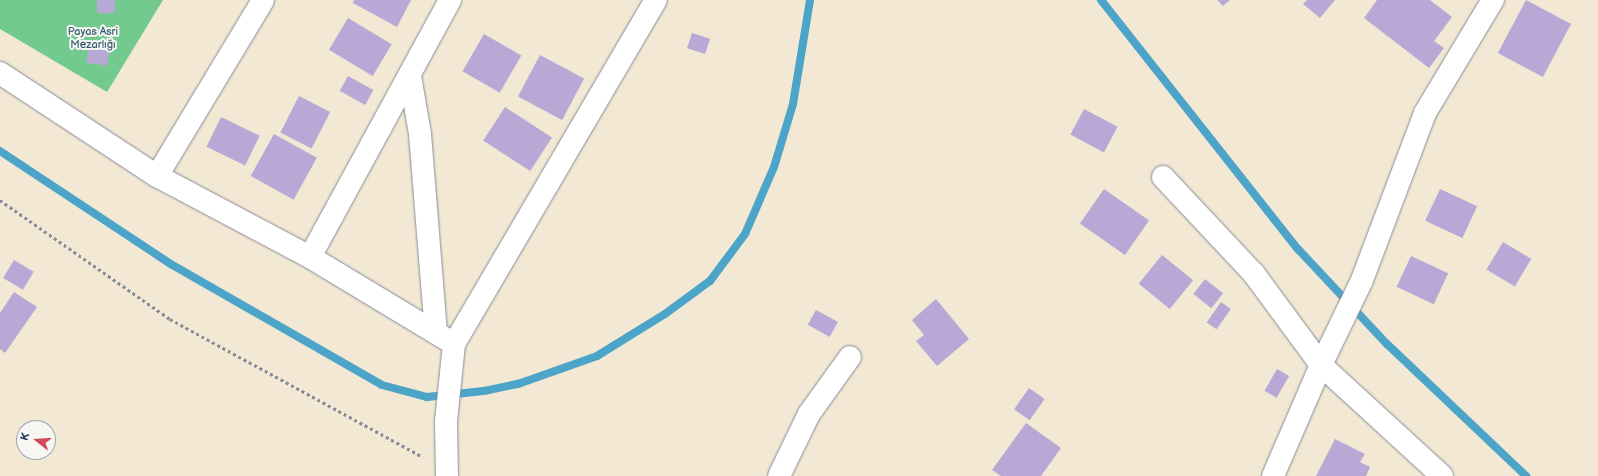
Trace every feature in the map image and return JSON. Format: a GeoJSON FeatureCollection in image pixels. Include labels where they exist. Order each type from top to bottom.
{"type":"FeatureCollection","features":[{"type":"Feature","properties":{"kind":"street"},"geometry":{"type":"LineString","coordinates":[[156,176],[263,0]]}},
{"type":"Feature","properties":{"kind":"street"},"geometry":{"type":"LineString","coordinates":[[310,257],[410,76],[450,0]]}},
{"type":"Feature","properties":{"kind":"street"},"geometry":{"type":"LineString","coordinates":[[446,472],[446,421],[454,344],[656,0]]}},
{"type":"Feature","properties":{"kind":"street"},"geometry":{"type":"LineString","coordinates":[[1273,476],[1338,329],[1362,280],[1425,113],[1493,0]]}},
{"type":"Feature","properties":{"kind":"street"},"geometry":{"type":"LineString","coordinates":[[0,73],[156,176],[310,257],[454,344]]}},
{"type":"Feature","properties":{"kind":"street"},"geometry":{"type":"LineString","coordinates":[[410,76],[420,134],[436,332]]}},
{"type":"Feature","properties":{"kind":"street"},"geometry":{"type":"LineString","coordinates":[[1163,177],[1254,274],[1322,365],[1442,476]]}},
{"type":"Feature","properties":{"kind":"street"},"geometry":{"type":"LineString","coordinates":[[779,476],[808,414],[850,357]]}},
{"type":"Feature","properties":{"kind":"path"},"geometry":{"type":"LineString","coordinates":[[0,200],[170,319],[446,472]]}},
{"type":"Feature","properties":{"kind":"green space","name":"Payas Asri Mezarlığı"},"geometry":{"type":"Polygon","coordinates":[[[0,0],[163,0],[107,92],[0,29],[0,0]]]}},
{"type":"Feature","properties":{"kind":"building"},"geometry":{"type":"Polygon","coordinates":[[[97,0],[115,0],[115,13],[97,13],[97,0]]]}},
{"type":"Feature","properties":{"kind":"building"},"geometry":{"type":"Polygon","coordinates":[[[354,0],[411,0],[397,27],[353,3],[354,0]]]}},
{"type":"Feature","properties":{"kind":"building"},"geometry":{"type":"Polygon","coordinates":[[[1217,0],[1230,0],[1223,6],[1217,0]]]}},
{"type":"Feature","properties":{"kind":"building"},"geometry":{"type":"Polygon","coordinates":[[[1307,0],[1335,0],[1320,18],[1303,4],[1307,0]]]}},
{"type":"Feature","properties":{"kind":"building"},"geometry":{"type":"Polygon","coordinates":[[[1377,0],[1430,0],[1452,17],[1434,41],[1444,48],[1429,68],[1364,18],[1377,0]]]}},
{"type":"Feature","properties":{"kind":"building"},"geometry":{"type":"Polygon","coordinates":[[[1526,0],[1571,24],[1543,77],[1498,53],[1526,0]]]}},
{"type":"Feature","properties":{"kind":"building"},"geometry":{"type":"Polygon","coordinates":[[[348,18],[392,44],[373,76],[329,50],[348,18]]]}},
{"type":"Feature","properties":{"kind":"building"},"geometry":{"type":"Polygon","coordinates":[[[692,33],[710,39],[705,54],[687,48],[692,33]]]}},
{"type":"Feature","properties":{"kind":"building"},"geometry":{"type":"Polygon","coordinates":[[[484,34],[521,55],[500,93],[462,71],[484,34]]]}},
{"type":"Feature","properties":{"kind":"building"},"geometry":{"type":"Polygon","coordinates":[[[89,45],[110,48],[107,66],[86,63],[89,45]]]}},
{"type":"Feature","properties":{"kind":"building"},"geometry":{"type":"Polygon","coordinates":[[[540,55],[584,78],[562,120],[518,96],[540,55]]]}},
{"type":"Feature","properties":{"kind":"building"},"geometry":{"type":"Polygon","coordinates":[[[348,76],[373,90],[365,105],[340,91],[348,76]]]}},
{"type":"Feature","properties":{"kind":"building"},"geometry":{"type":"Polygon","coordinates":[[[299,96],[330,112],[312,148],[280,133],[299,96]]]}},
{"type":"Feature","properties":{"kind":"building"},"geometry":{"type":"Polygon","coordinates":[[[505,107],[552,137],[530,171],[483,141],[505,107]]]}},
{"type":"Feature","properties":{"kind":"building"},"geometry":{"type":"Polygon","coordinates":[[[1084,109],[1118,127],[1104,152],[1070,135],[1084,109]]]}},
{"type":"Feature","properties":{"kind":"building"},"geometry":{"type":"Polygon","coordinates":[[[221,117],[260,136],[245,166],[207,147],[221,117]]]}},
{"type":"Feature","properties":{"kind":"building"},"geometry":{"type":"Polygon","coordinates":[[[274,134],[317,158],[294,200],[251,176],[274,134]]]}},
{"type":"Feature","properties":{"kind":"building"},"geometry":{"type":"Polygon","coordinates":[[[1104,189],[1149,221],[1125,255],[1080,223],[1104,189]]]}},
{"type":"Feature","properties":{"kind":"building"},"geometry":{"type":"Polygon","coordinates":[[[1440,189],[1477,206],[1462,238],[1425,221],[1440,189]]]}},
{"type":"Feature","properties":{"kind":"building"},"geometry":{"type":"Polygon","coordinates":[[[1503,242],[1531,259],[1515,286],[1487,269],[1503,242]]]}},
{"type":"Feature","properties":{"kind":"building"},"geometry":{"type":"Polygon","coordinates":[[[1162,255],[1193,280],[1170,309],[1139,284],[1162,255]]]}},
{"type":"Feature","properties":{"kind":"building"},"geometry":{"type":"Polygon","coordinates":[[[1411,256],[1448,273],[1434,304],[1397,287],[1411,256]]]}},
{"type":"Feature","properties":{"kind":"building"},"geometry":{"type":"Polygon","coordinates":[[[14,260],[34,272],[23,290],[3,278],[14,260]]]}},
{"type":"Feature","properties":{"kind":"building"},"geometry":{"type":"Polygon","coordinates":[[[1205,279],[1223,293],[1211,308],[1193,294],[1205,279]]]}},
{"type":"Feature","properties":{"kind":"building"},"geometry":{"type":"Polygon","coordinates":[[[14,292],[37,307],[5,353],[0,349],[0,313],[14,292]]]}},
{"type":"Feature","properties":{"kind":"building"},"geometry":{"type":"Polygon","coordinates":[[[936,299],[969,339],[937,366],[916,341],[924,335],[912,320],[936,299]]]}},
{"type":"Feature","properties":{"kind":"building"},"geometry":{"type":"Polygon","coordinates":[[[1221,302],[1231,309],[1216,329],[1207,322],[1221,302]]]}},
{"type":"Feature","properties":{"kind":"building"},"geometry":{"type":"Polygon","coordinates":[[[816,310],[838,322],[830,337],[808,325],[816,310]]]}},
{"type":"Feature","properties":{"kind":"building"},"geometry":{"type":"Polygon","coordinates":[[[1277,369],[1289,376],[1277,398],[1264,391],[1277,369]]]}},
{"type":"Feature","properties":{"kind":"building"},"geometry":{"type":"Polygon","coordinates":[[[1029,388],[1045,399],[1030,420],[1014,409],[1029,388]]]}},
{"type":"Feature","properties":{"kind":"building"},"geometry":{"type":"Polygon","coordinates":[[[1026,423],[1061,448],[1041,476],[1001,476],[992,470],[1026,423]]]}},
{"type":"Feature","properties":{"kind":"building"},"geometry":{"type":"Polygon","coordinates":[[[1335,439],[1365,454],[1360,462],[1370,467],[1366,476],[1316,476],[1335,439]]]}},
{"type":"Feature","properties":{"kind":"waterway"},"geometry":{"type":"LineString","coordinates":[[0,151],[169,263],[382,385],[427,397],[484,391],[518,384],[597,356],[665,314],[710,281],[745,234],[774,167],[793,104],[810,0]]}},
{"type":"Feature","properties":{"kind":"waterway"},"geometry":{"type":"LineString","coordinates":[[1101,0],[1298,249],[1387,344],[1526,476]]}}]}
